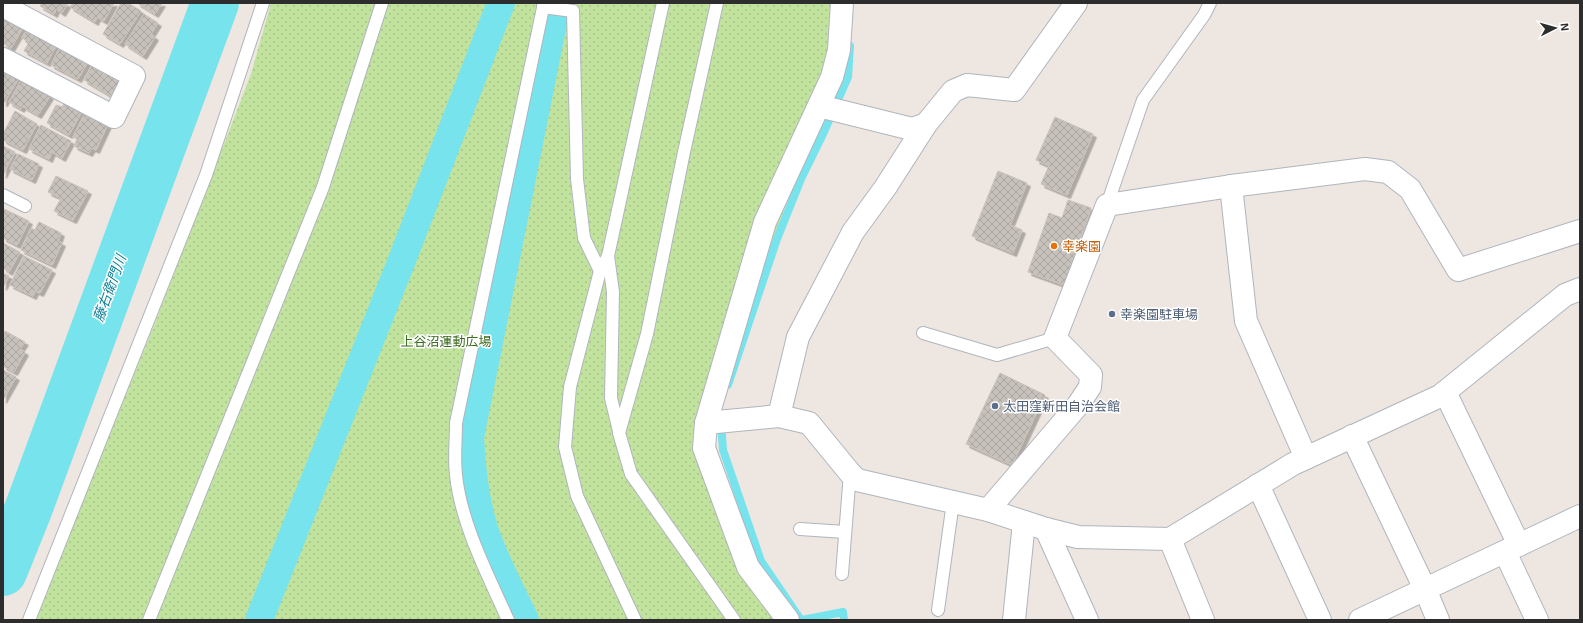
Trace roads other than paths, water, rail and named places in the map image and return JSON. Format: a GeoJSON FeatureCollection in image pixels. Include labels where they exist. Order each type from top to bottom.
{"type":"FeatureCollection","features":[{"type":"Feature","properties":{"kind":"street"},"geometry":{"type":"LineString","coordinates":[[788,620],[748,567],[704,448],[706,423],[766,222],[832,77],[839,50],[842,3]]}},
{"type":"Feature","properties":{"kind":"street"},"geometry":{"type":"LineString","coordinates":[[779,416],[798,337],[853,232],[885,188],[926,124],[953,90],[967,85],[1014,90],[1076,3]]}},
{"type":"Feature","properties":{"kind":"street"},"geometry":{"type":"LineString","coordinates":[[3,6],[134,76],[114,117],[3,59]]}},
{"type":"Feature","properties":{"kind":"street"},"geometry":{"type":"LineString","coordinates":[[819,106],[912,129],[926,124]]}},
{"type":"Feature","properties":{"kind":"street"},"geometry":{"type":"LineString","coordinates":[[988,510],[1078,405],[1090,387],[1091,374],[1055,338],[1107,205],[1231,186],[1366,169],[1388,172],[1410,189],[1458,270],[1580,231]]}},
{"type":"Feature","properties":{"kind":"street"},"geometry":{"type":"LineString","coordinates":[[1231,186],[1246,321],[1306,458]]}},
{"type":"Feature","properties":{"kind":"street"},"geometry":{"type":"LineString","coordinates":[[706,423],[779,416],[808,424],[857,480],[988,510],[1046,529],[1078,537],[1170,539],[1293,464],[1445,392],[1565,295],[1580,289]]}},
{"type":"Feature","properties":{"kind":"street"},"geometry":{"type":"LineString","coordinates":[[1445,392],[1512,548],[1537,620]]}},
{"type":"Feature","properties":{"kind":"street"},"geometry":{"type":"LineString","coordinates":[[1352,436],[1425,589],[1438,620]]}},
{"type":"Feature","properties":{"kind":"street"},"geometry":{"type":"LineString","coordinates":[[1258,486],[1320,620]]}},
{"type":"Feature","properties":{"kind":"street"},"geometry":{"type":"LineString","coordinates":[[1360,620],[1580,516]]}},
{"type":"Feature","properties":{"kind":"street"},"geometry":{"type":"LineString","coordinates":[[1014,620],[1024,522]]}},
{"type":"Feature","properties":{"kind":"street"},"geometry":{"type":"LineString","coordinates":[[1046,529],[1087,620]]}},
{"type":"Feature","properties":{"kind":"street"},"geometry":{"type":"LineString","coordinates":[[1170,539],[1203,620]]}},
{"type":"Feature","properties":{"kind":"lane"},"geometry":{"type":"LineString","coordinates":[[30,620],[206,175],[263,3]]}},
{"type":"Feature","properties":{"kind":"lane"},"geometry":{"type":"LineString","coordinates":[[149,620],[323,187],[382,3]]}},
{"type":"Feature","properties":{"kind":"lane"},"geometry":{"type":"LineString","coordinates":[[635,620],[577,496],[565,447],[570,386],[600,271],[608,256],[663,3]]}},
{"type":"Feature","properties":{"kind":"lane"},"geometry":{"type":"LineString","coordinates":[[619,433],[647,334],[684,152],[717,3]]}},
{"type":"Feature","properties":{"kind":"lane"},"geometry":{"type":"LineString","coordinates":[[1107,205],[1143,100],[1204,15],[1210,3]]}},
{"type":"Feature","properties":{"kind":"lane"},"geometry":{"type":"LineString","coordinates":[[508,620],[474,543],[462,502],[456,475],[456,423],[544,5],[573,11],[576,179],[584,238],[600,271]]}},
{"type":"Feature","properties":{"kind":"lane"},"geometry":{"type":"LineString","coordinates":[[3,195],[24,206]]}},
{"type":"Feature","properties":{"kind":"lane"},"geometry":{"type":"LineString","coordinates":[[608,256],[613,292],[611,398],[631,474],[734,620]]}},
{"type":"Feature","properties":{"kind":"lane"},"geometry":{"type":"LineString","coordinates":[[923,333],[997,355],[1055,338]]}},
{"type":"Feature","properties":{"kind":"lane"},"geometry":{"type":"LineString","coordinates":[[842,574],[850,473]]}},
{"type":"Feature","properties":{"kind":"lane"},"geometry":{"type":"LineString","coordinates":[[938,610],[953,502]]}},
{"type":"Feature","properties":{"kind":"lane"},"geometry":{"type":"LineString","coordinates":[[800,529],[845,532]]}},
{"type":"Feature","properties":{"kind":"waterway","name":"藤右衛門川"},"geometry":{"type":"LineString","coordinates":[[3,572],[28,510],[215,3]]}},
{"type":"Feature","properties":{"kind":"waterway"},"geometry":{"type":"LineString","coordinates":[[259,620],[402,260],[501,3]]}},
{"type":"Feature","properties":{"kind":"waterway"},"geometry":{"type":"LineString","coordinates":[[525,620],[498,564],[481,519],[472,464],[470,437],[557,3]]}},
{"type":"Feature","properties":{"kind":"waterway"},"geometry":{"type":"LineString","coordinates":[[728,385],[777,239],[801,179],[824,132],[848,77],[850,46]]}},
{"type":"Feature","properties":{"kind":"waterway"},"geometry":{"type":"LineString","coordinates":[[721,422],[723,450],[761,561],[801,620]]}},
{"type":"Feature","properties":{"kind":"waterway"},"geometry":{"type":"LineString","coordinates":[[802,620],[843,612],[844,620]]}},
{"type":"Feature","properties":{"kind":"place","name":"幸楽園"},"geometry":{"type":"Point","coordinates":[1054,246]}},
{"type":"Feature","properties":{"kind":"place","name":"幸楽園駐車場"},"geometry":{"type":"Point","coordinates":[1112,314]}},
{"type":"Feature","properties":{"kind":"place","name":"太田窪新田自治会館"},"geometry":{"type":"Point","coordinates":[995,406]}},
{"type":"Feature","properties":{"kind":"park label","name":"上谷沼運動広場"},"geometry":{"type":"Point","coordinates":[446,341]}}]}
